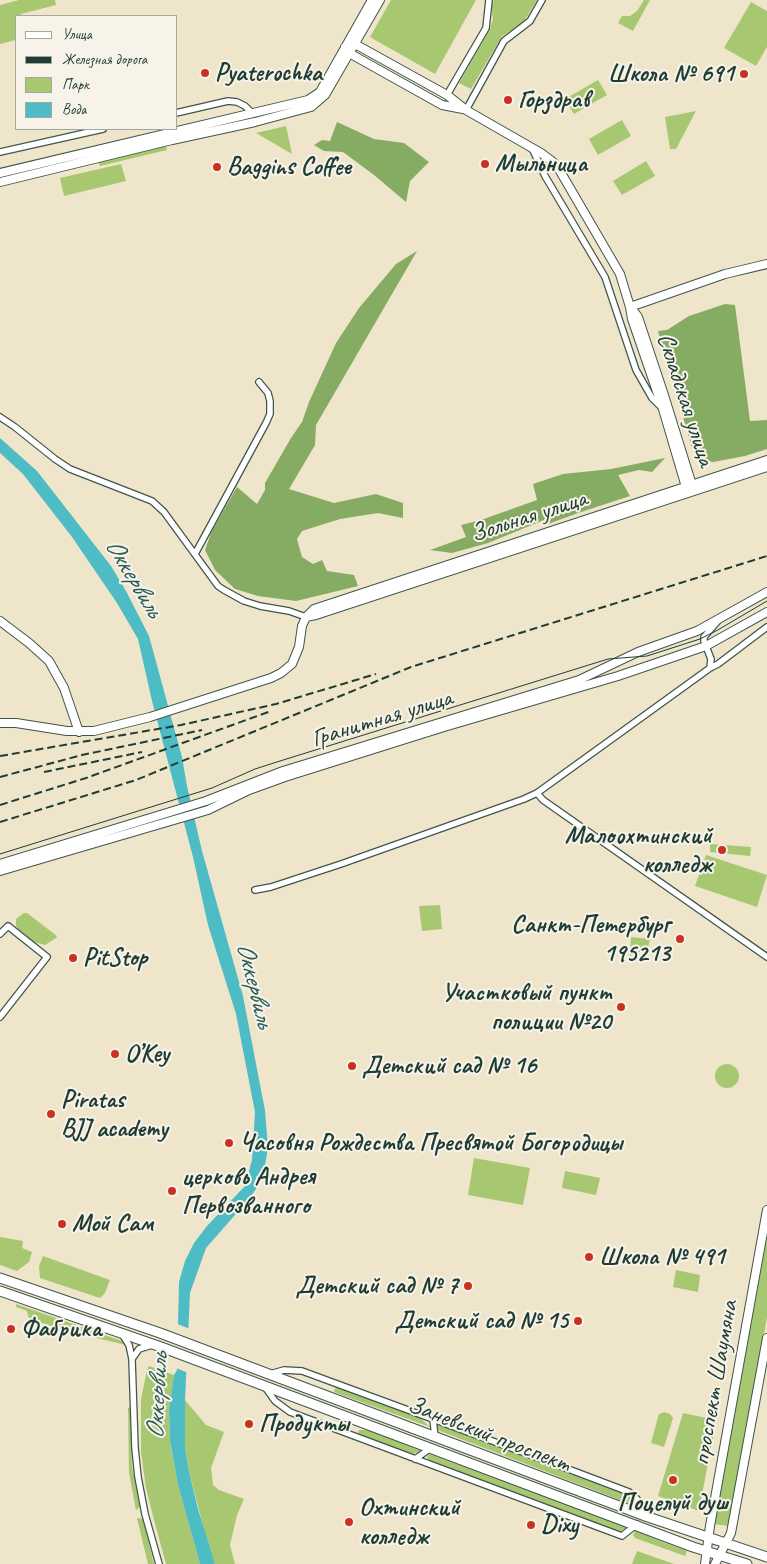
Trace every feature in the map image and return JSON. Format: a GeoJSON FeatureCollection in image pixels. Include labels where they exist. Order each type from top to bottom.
{"type":"FeatureCollection","features":[{"type":"Feature","properties":{"kind":"main road","name":"Заневский проспект"},"geometry":{"type":"LineString","coordinates":[[0,1278],[160,1333],[641,1514],[767,1557]]}},
{"type":"Feature","properties":{"kind":"main road"},"geometry":{"type":"LineString","coordinates":[[0,1291],[157,1346]]}},
{"type":"Feature","properties":{"kind":"main road","name":"Заневский проспект"},"geometry":{"type":"LineString","coordinates":[[157,1346],[707,1551],[747,1564]]}},
{"type":"Feature","properties":{"kind":"street"},"geometry":{"type":"LineString","coordinates":[[0,173],[293,105],[325,95],[372,0]]}},
{"type":"Feature","properties":{"kind":"street"},"geometry":{"type":"LineString","coordinates":[[347,50],[355,44],[380,0]]}},
{"type":"Feature","properties":{"kind":"street"},"geometry":{"type":"LineString","coordinates":[[442,105],[486,28],[489,0]]}},
{"type":"Feature","properties":{"kind":"street"},"geometry":{"type":"LineString","coordinates":[[466,110],[504,41],[530,21],[542,0]]}},
{"type":"Feature","properties":{"kind":"street","name":"Складская улица"},"geometry":{"type":"LineString","coordinates":[[355,44],[447,95],[466,110],[553,162],[560,171],[620,274],[632,319],[690,488]]}},
{"type":"Feature","properties":{"kind":"street","name":"Складская улица"},"geometry":{"type":"LineString","coordinates":[[347,50],[442,105],[466,110]]}},
{"type":"Feature","properties":{"kind":"street"},"geometry":{"type":"LineString","coordinates":[[0,182],[254,122],[311,106],[318,98]]}},
{"type":"Feature","properties":{"kind":"street"},"geometry":{"type":"LineString","coordinates":[[178,112],[228,101],[245,106],[253,114]]}},
{"type":"Feature","properties":{"kind":"street"},"geometry":{"type":"LineString","coordinates":[[0,152],[99,130]]}},
{"type":"Feature","properties":{"kind":"street"},"geometry":{"type":"LineString","coordinates":[[532,148],[545,176],[605,277],[636,370],[652,398],[663,409]]}},
{"type":"Feature","properties":{"kind":"street"},"geometry":{"type":"LineString","coordinates":[[630,307],[725,274],[767,264]]}},
{"type":"Feature","properties":{"kind":"street","name":"Складская улица"},"geometry":{"type":"LineString","coordinates":[[630,307],[638,317],[690,488]]}},
{"type":"Feature","properties":{"kind":"street"},"geometry":{"type":"LineString","coordinates":[[195,554],[270,414],[268,393],[259,382]]}},
{"type":"Feature","properties":{"kind":"street"},"geometry":{"type":"LineString","coordinates":[[0,417],[70,469],[152,501],[164,512],[218,586],[231,595],[260,606],[289,611],[306,617],[302,626],[296,656],[292,664],[281,674],[150,717],[107,728],[79,732],[16,722],[0,723]]}},
{"type":"Feature","properties":{"kind":"street","name":"Зольная улица"},"geometry":{"type":"LineString","coordinates":[[306,617],[314,609],[690,488],[767,460]]}},
{"type":"Feature","properties":{"kind":"street","name":"Зольная улица"},"geometry":{"type":"LineString","coordinates":[[690,488],[767,467]]}},
{"type":"Feature","properties":{"kind":"street","name":"Гранитная улица"},"geometry":{"type":"LineString","coordinates":[[0,871],[164,819],[283,771],[579,680],[638,652],[688,635],[767,592]]}},
{"type":"Feature","properties":{"kind":"street","name":"Гранитная улица"},"geometry":{"type":"LineString","coordinates":[[0,864],[164,819],[208,810],[249,790],[285,777],[444,727],[618,676],[706,646],[767,612]]}},
{"type":"Feature","properties":{"kind":"street"},"geometry":{"type":"LineString","coordinates":[[710,668],[711,659],[704,640],[706,633],[719,619]]}},
{"type":"Feature","properties":{"kind":"street"},"geometry":{"type":"LineString","coordinates":[[0,621],[29,643],[49,662],[64,688],[79,732]]}},
{"type":"Feature","properties":{"kind":"street"},"geometry":{"type":"LineString","coordinates":[[255,890],[271,887],[341,864],[537,793],[710,668],[726,659],[767,627]]}},
{"type":"Feature","properties":{"kind":"street"},"geometry":{"type":"LineString","coordinates":[[537,793],[543,800],[767,957]]}},
{"type":"Feature","properties":{"kind":"street"},"geometry":{"type":"LineString","coordinates":[[0,1017],[48,957],[8,926],[1,933]]}},
{"type":"Feature","properties":{"kind":"street","name":"проспект Шаумяна"},"geometry":{"type":"LineString","coordinates":[[705,1564],[708,1538],[767,1210]]}},
{"type":"Feature","properties":{"kind":"street"},"geometry":{"type":"LineString","coordinates":[[121,1334],[129,1345],[132,1359],[137,1470],[145,1514],[159,1564]]}},
{"type":"Feature","properties":{"kind":"street","name":"проспект Шаумяна"},"geometry":{"type":"LineString","coordinates":[[715,1564],[730,1533],[767,1338]]}},
{"type":"Feature","properties":{"kind":"street"},"geometry":{"type":"LineString","coordinates":[[132,1359],[139,1349],[157,1346]]}},
{"type":"Feature","properties":{"kind":"street"},"geometry":{"type":"LineString","coordinates":[[270,1374],[284,1370],[302,1371],[629,1492],[637,1499],[641,1514]]}},
{"type":"Feature","properties":{"kind":"street"},"geometry":{"type":"LineString","coordinates":[[264,1386],[275,1401],[290,1412],[622,1536],[637,1524]]}},
{"type":"Feature","properties":{"kind":"street"},"geometry":{"type":"LineString","coordinates":[[433,1419],[435,1436]]}},
{"type":"Feature","properties":{"kind":"street"},"geometry":{"type":"LineString","coordinates":[[415,1459],[431,1448]]}},
{"type":"Feature","properties":{"kind":"green space"},"geometry":{"type":"Polygon","coordinates":[[[19,0],[55,0],[56,5],[15,15],[15,40],[0,44],[0,5],[19,0]]]}},
{"type":"Feature","properties":{"kind":"green space"},"geometry":{"type":"Polygon","coordinates":[[[391,0],[476,0],[435,74],[370,37],[391,0]]]}},
{"type":"Feature","properties":{"kind":"green space"},"geometry":{"type":"Polygon","coordinates":[[[494,0],[537,0],[523,23],[502,36],[471,89],[459,83],[490,29],[493,19],[491,6],[494,0]]]}},
{"type":"Feature","properties":{"kind":"green space"},"geometry":{"type":"Polygon","coordinates":[[[644,0],[650,0],[633,31],[618,23],[622,16],[630,16],[637,11],[644,0]]]}},
{"type":"Feature","properties":{"kind":"green space"},"geometry":{"type":"Polygon","coordinates":[[[751,2],[767,11],[767,47],[756,66],[724,48],[751,2]]]}},
{"type":"Feature","properties":{"kind":"green space"},"geometry":{"type":"Polygon","coordinates":[[[598,80],[607,95],[574,114],[565,99],[598,80]]]}},
{"type":"Feature","properties":{"kind":"green space"},"geometry":{"type":"Polygon","coordinates":[[[696,111],[676,149],[670,149],[665,117],[696,111]]]}},
{"type":"Feature","properties":{"kind":"green space"},"geometry":{"type":"Polygon","coordinates":[[[622,120],[631,136],[598,155],[589,139],[622,120]]]}},
{"type":"Feature","properties":{"kind":"green space"},"geometry":{"type":"Polygon","coordinates":[[[337,122],[374,139],[404,143],[429,162],[410,181],[406,202],[343,152],[324,151],[314,145],[322,140],[330,141],[337,122]]]}},
{"type":"Feature","properties":{"kind":"green space"},"geometry":{"type":"Polygon","coordinates":[[[286,126],[292,154],[256,133],[286,126]]]}},
{"type":"Feature","properties":{"kind":"green space"},"geometry":{"type":"Polygon","coordinates":[[[166,146],[167,150],[100,166],[98,162],[166,146]]]}},
{"type":"Feature","properties":{"kind":"green space"},"geometry":{"type":"Polygon","coordinates":[[[646,161],[655,176],[622,195],[613,181],[646,161]]]}},
{"type":"Feature","properties":{"kind":"green space"},"geometry":{"type":"Polygon","coordinates":[[[121,164],[126,181],[64,196],[60,178],[121,164]]]}},
{"type":"Feature","properties":{"kind":"green space"},"geometry":{"type":"Polygon","coordinates":[[[417,251],[316,425],[315,445],[289,489],[334,503],[376,494],[403,503],[403,518],[378,513],[340,519],[302,531],[297,539],[302,557],[313,564],[322,560],[327,571],[354,575],[358,586],[296,601],[258,596],[235,589],[215,570],[205,550],[211,533],[237,487],[257,504],[265,490],[265,483],[302,422],[336,343],[359,308],[396,264],[417,251]]]}},
{"type":"Feature","properties":{"kind":"green space"},"geometry":{"type":"Polygon","coordinates":[[[725,304],[735,305],[750,421],[767,420],[767,449],[745,456],[713,462],[700,459],[692,448],[658,331],[667,330],[689,316],[725,304]]]}},
{"type":"Feature","properties":{"kind":"green space"},"geometry":{"type":"Polygon","coordinates":[[[665,458],[652,472],[639,470],[618,475],[630,496],[548,524],[555,507],[552,506],[544,520],[488,543],[452,553],[430,550],[466,537],[461,525],[537,500],[533,484],[563,474],[611,469],[665,458]]]}},
{"type":"Feature","properties":{"kind":"green space"},"geometry":{"type":"Polygon","coordinates":[[[710,844],[751,847],[750,856],[710,852],[710,844]]]}},
{"type":"Feature","properties":{"kind":"green space"},"geometry":{"type":"Polygon","coordinates":[[[706,855],[767,875],[757,907],[695,886],[706,855]]]}},
{"type":"Feature","properties":{"kind":"green space"},"geometry":{"type":"Polygon","coordinates":[[[440,905],[442,929],[422,931],[419,906],[440,905]]]}},
{"type":"Feature","properties":{"kind":"green space"},"geometry":{"type":"Polygon","coordinates":[[[27,913],[57,936],[56,938],[45,945],[33,942],[16,925],[16,919],[27,913]]]}},
{"type":"Feature","properties":{"kind":"green space"},"geometry":{"type":"Polygon","coordinates":[[[631,937],[650,939],[648,948],[630,956],[631,937]]]}},
{"type":"Feature","properties":{"kind":"green space"},"geometry":{"type":"Polygon","coordinates":[[[727,1064],[735,1068],[739,1076],[735,1084],[727,1088],[719,1084],[715,1076],[719,1068],[727,1064]]]}},
{"type":"Feature","properties":{"kind":"green space"},"geometry":{"type":"Polygon","coordinates":[[[474,1158],[530,1168],[523,1205],[468,1195],[474,1158]]]}},
{"type":"Feature","properties":{"kind":"green space"},"geometry":{"type":"Polygon","coordinates":[[[565,1171],[600,1178],[596,1195],[562,1188],[565,1171]]]}},
{"type":"Feature","properties":{"kind":"green space"},"geometry":{"type":"Polygon","coordinates":[[[0,1237],[23,1241],[22,1248],[32,1252],[29,1262],[17,1271],[0,1265],[0,1237]]]}},
{"type":"Feature","properties":{"kind":"green space"},"geometry":{"type":"Polygon","coordinates":[[[767,1238],[767,1318],[728,1526],[714,1524],[767,1238]]]}},
{"type":"Feature","properties":{"kind":"green space"},"geometry":{"type":"Polygon","coordinates":[[[43,1256],[110,1280],[105,1293],[100,1298],[40,1278],[39,1266],[43,1256]]]}},
{"type":"Feature","properties":{"kind":"green space"},"geometry":{"type":"Polygon","coordinates":[[[676,1270],[700,1275],[698,1292],[673,1287],[676,1270]]]}},
{"type":"Feature","properties":{"kind":"green space"},"geometry":{"type":"Polygon","coordinates":[[[16,1304],[122,1341],[126,1345],[67,1331],[29,1319],[27,1311],[16,1307],[16,1304]]]}},
{"type":"Feature","properties":{"kind":"green space"},"geometry":{"type":"Polygon","coordinates":[[[149,1366],[174,1375],[169,1409],[170,1442],[178,1485],[200,1564],[166,1564],[153,1516],[146,1488],[141,1452],[141,1399],[149,1366]]]}},
{"type":"Feature","properties":{"kind":"green space"},"geometry":{"type":"Polygon","coordinates":[[[336,1386],[420,1418],[430,1427],[334,1392],[336,1386]]]}},
{"type":"Feature","properties":{"kind":"green space"},"geometry":{"type":"Polygon","coordinates":[[[185,1400],[206,1425],[224,1432],[211,1468],[213,1485],[219,1490],[244,1499],[237,1515],[230,1545],[235,1564],[215,1564],[209,1549],[188,1467],[185,1446],[185,1400]]]}},
{"type":"Feature","properties":{"kind":"green space"},"geometry":{"type":"Polygon","coordinates":[[[130,1407],[132,1466],[140,1507],[136,1510],[129,1473],[128,1408],[130,1407]]]}},
{"type":"Feature","properties":{"kind":"green space"},"geometry":{"type":"Polygon","coordinates":[[[664,1412],[670,1414],[673,1418],[664,1447],[651,1443],[659,1414],[664,1412]]]}},
{"type":"Feature","properties":{"kind":"green space"},"geometry":{"type":"Polygon","coordinates":[[[683,1413],[716,1420],[699,1511],[658,1496],[683,1413]]]}},
{"type":"Feature","properties":{"kind":"green space"},"geometry":{"type":"Polygon","coordinates":[[[440,1425],[629,1496],[635,1504],[633,1505],[440,1431],[437,1428],[440,1425]]]}},
{"type":"Feature","properties":{"kind":"green space"},"geometry":{"type":"Polygon","coordinates":[[[359,1430],[369,1430],[421,1451],[412,1454],[358,1434],[359,1430]]]}},
{"type":"Feature","properties":{"kind":"green space"},"geometry":{"type":"Polygon","coordinates":[[[429,1454],[627,1528],[621,1531],[615,1530],[429,1460],[427,1457],[429,1454]]]}},
{"type":"Feature","properties":{"kind":"green space"},"geometry":{"type":"Polygon","coordinates":[[[137,1518],[143,1519],[154,1564],[148,1564],[137,1518]]]}},
{"type":"Feature","properties":{"kind":"green space"},"geometry":{"type":"Polygon","coordinates":[[[635,1531],[687,1551],[685,1556],[635,1538],[633,1535],[635,1531]]]}},
{"type":"Feature","properties":{"kind":"green space"},"geometry":{"type":"Polygon","coordinates":[[[637,1551],[674,1564],[632,1564],[637,1551]]]}},
{"type":"Feature","properties":{"kind":"water"},"geometry":{"type":"Polygon","coordinates":[[[0,438],[37,471],[111,566],[149,636],[182,757],[202,851],[243,996],[265,1110],[268,1148],[264,1171],[249,1199],[206,1248],[190,1293],[185,1400],[185,1446],[198,1509],[215,1564],[200,1564],[178,1485],[170,1441],[169,1409],[174,1375],[177,1370],[179,1282],[185,1261],[194,1243],[207,1226],[245,1186],[252,1160],[255,1112],[236,1014],[208,925],[193,857],[152,701],[138,639],[117,603],[72,537],[23,474],[0,453],[0,438]]]}},
{"type":"Feature","properties":{"kind":"pier"},"geometry":{"type":"Polygon","coordinates":[[[175,1323],[190,1329],[188,1373],[174,1367],[175,1323]]]}},
{"type":"Feature","properties":{"kind":"tram line"},"geometry":{"type":"LineString","coordinates":[[0,854],[212,788],[255,769],[608,659],[647,656],[700,639],[767,601]]}},
{"type":"Feature","properties":{"kind":"railway"},"geometry":{"type":"LineString","coordinates":[[0,822],[136,780],[411,667],[767,556]]}},
{"type":"Feature","properties":{"kind":"railway"},"geometry":{"type":"LineString","coordinates":[[0,756],[181,725],[276,704],[376,674]]}},
{"type":"Feature","properties":{"kind":"railway"},"geometry":{"type":"LineString","coordinates":[[0,805],[86,778],[271,711]]}},
{"type":"Feature","properties":{"kind":"railway"},"geometry":{"type":"LineString","coordinates":[[0,777],[82,755],[202,730]]}},
{"type":"Feature","properties":{"kind":"railway"},"geometry":{"type":"LineString","coordinates":[[44,772],[142,752]]}},
{"type":"Feature","properties":{"kind":"place","name":"Pyaterochka"},"geometry":{"type":"Point","coordinates":[205,73]}},
{"type":"Feature","properties":{"kind":"place","name":"Школа № 691"},"geometry":{"type":"Point","coordinates":[744,74]}},
{"type":"Feature","properties":{"kind":"place","name":"Горздрав"},"geometry":{"type":"Point","coordinates":[508,100]}},
{"type":"Feature","properties":{"kind":"place","name":"Мыльница"},"geometry":{"type":"Point","coordinates":[485,164]}},
{"type":"Feature","properties":{"kind":"place","name":"Baggins Coffee"},"geometry":{"type":"Point","coordinates":[217,167]}},
{"type":"Feature","properties":{"kind":"place","name":"Малоохтинский колледж"},"geometry":{"type":"Point","coordinates":[722,850]}},
{"type":"Feature","properties":{"kind":"place","name":"Санкт-Петербург 195213"},"geometry":{"type":"Point","coordinates":[680,939]}},
{"type":"Feature","properties":{"kind":"place","name":"PitStop"},"geometry":{"type":"Point","coordinates":[73,958]}},
{"type":"Feature","properties":{"kind":"place","name":"Участковый пункт полиции №20"},"geometry":{"type":"Point","coordinates":[621,1007]}},
{"type":"Feature","properties":{"kind":"place","name":"O’Key"},"geometry":{"type":"Point","coordinates":[115,1054]}},
{"type":"Feature","properties":{"kind":"place","name":"Детский сад № 16"},"geometry":{"type":"Point","coordinates":[352,1066]}},
{"type":"Feature","properties":{"kind":"place","name":"Piratas BJJ academy"},"geometry":{"type":"Point","coordinates":[51,1114]}},
{"type":"Feature","properties":{"kind":"place","name":"Часовня Рождества Пресвятой Богородицы"},"geometry":{"type":"Point","coordinates":[229,1143]}},
{"type":"Feature","properties":{"kind":"place","name":"церковь Андрея Первозванного"},"geometry":{"type":"Point","coordinates":[172,1191]}},
{"type":"Feature","properties":{"kind":"place","name":"Мой Сам"},"geometry":{"type":"Point","coordinates":[62,1224]}},
{"type":"Feature","properties":{"kind":"place","name":"Школа № 491"},"geometry":{"type":"Point","coordinates":[589,1257]}},
{"type":"Feature","properties":{"kind":"place","name":"Детский сад № 7"},"geometry":{"type":"Point","coordinates":[468,1286]}},
{"type":"Feature","properties":{"kind":"place","name":"Детский сад № 15"},"geometry":{"type":"Point","coordinates":[578,1321]}},
{"type":"Feature","properties":{"kind":"place","name":"Фабрика"},"geometry":{"type":"Point","coordinates":[11,1329]}},
{"type":"Feature","properties":{"kind":"place","name":"Продукты"},"geometry":{"type":"Point","coordinates":[249,1424]}},
{"type":"Feature","properties":{"kind":"place","name":"Поцелуй душ"},"geometry":{"type":"Point","coordinates":[673,1480]}},
{"type":"Feature","properties":{"kind":"place","name":"Охтинский колледж"},"geometry":{"type":"Point","coordinates":[349,1522]}},
{"type":"Feature","properties":{"kind":"place","name":"Dixy"},"geometry":{"type":"Point","coordinates":[531,1525]}},
{"type":"Feature","properties":{"kind":"water label","name":"Оккервиль"},"geometry":{"type":"Point","coordinates":[133,578]}},
{"type":"Feature","properties":{"kind":"water label","name":"Оккервиль"},"geometry":{"type":"Point","coordinates":[254,985]}},
{"type":"Feature","properties":{"kind":"water label","name":"Оккервиль"},"geometry":{"type":"Point","coordinates":[158,1396]}}]}
